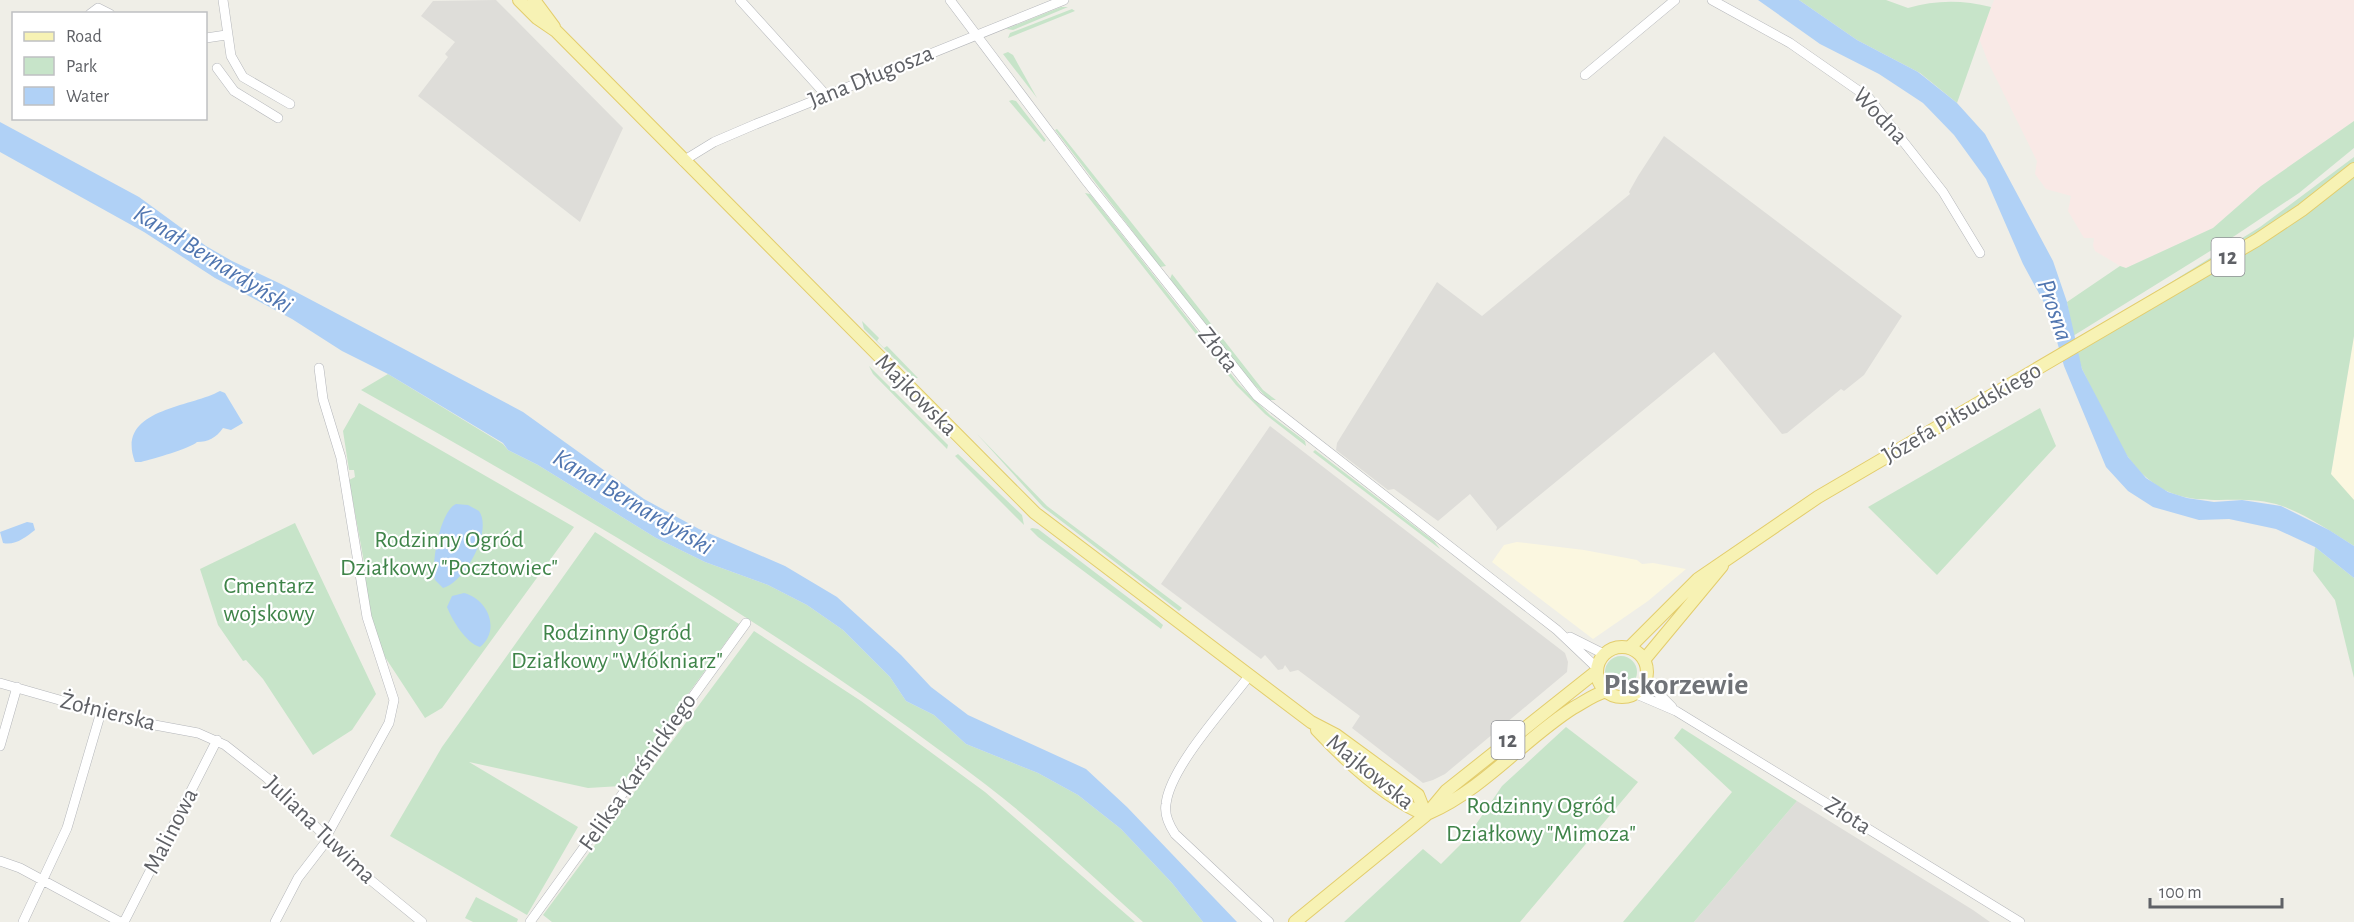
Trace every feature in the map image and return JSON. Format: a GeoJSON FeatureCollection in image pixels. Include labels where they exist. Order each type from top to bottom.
{"type":"FeatureCollection","features":[{"type":"Feature","properties":{"kind":"main road","name":"Majkowska"},"geometry":{"type":"LineString","coordinates":[[519,0],[537,18],[556,31],[682,161],[1035,513],[1311,722],[1344,756],[1394,798],[1407,807],[1426,815]]}},
{"type":"Feature","properties":{"kind":"main road","name":"Majkowska"},"geometry":{"type":"LineString","coordinates":[[534,0],[556,31]]}},
{"type":"Feature","properties":{"kind":"main road","name":"Józefa Piłsudskiego"},"geometry":{"type":"LineString","coordinates":[[1644,660],[1725,563],[1769,529],[1818,497],[2280,225],[2354,169]]}},
{"type":"Feature","properties":{"kind":"main road","name":"Józefa Piłsudskiego"},"geometry":{"type":"LineString","coordinates":[[1629,648],[1655,625],[1688,588],[1708,571],[1725,563]]}},
{"type":"Feature","properties":{"kind":"main road","name":"12"},"geometry":{"type":"LineString","coordinates":[[1426,815],[1446,791],[1597,669],[1604,654],[1618,647],[1629,648]]}},
{"type":"Feature","properties":{"kind":"main road"},"geometry":{"type":"LineString","coordinates":[[1597,669],[1599,682],[1606,691],[1620,696],[1634,693],[1645,680],[1644,660],[1629,648]]}},
{"type":"Feature","properties":{"kind":"main road","name":"12"},"geometry":{"type":"LineString","coordinates":[[1295,922],[1426,815],[1463,795],[1554,721],[1591,697],[1606,691]]}},
{"type":"Feature","properties":{"kind":"street"},"geometry":{"type":"LineString","coordinates":[[223,0],[226,34],[231,56],[243,77],[290,104]]}},
{"type":"Feature","properties":{"kind":"street"},"geometry":{"type":"LineString","coordinates":[[740,0],[826,95]]}},
{"type":"Feature","properties":{"kind":"street","name":"Złota"},"geometry":{"type":"LineString","coordinates":[[950,0],[1095,191],[1257,396],[1557,630],[1597,669]]}},
{"type":"Feature","properties":{"kind":"street","name":"Jana Długosza"},"geometry":{"type":"LineString","coordinates":[[682,161],[729,135],[1064,0]]}},
{"type":"Feature","properties":{"kind":"street"},"geometry":{"type":"LineString","coordinates":[[1585,75],[1675,0]]}},
{"type":"Feature","properties":{"kind":"street","name":"Wodna"},"geometry":{"type":"LineString","coordinates":[[1712,0],[1790,43],[1869,98],[1943,192],[1980,253]]}},
{"type":"Feature","properties":{"kind":"street"},"geometry":{"type":"LineString","coordinates":[[93,12],[98,8],[106,12]]}},
{"type":"Feature","properties":{"kind":"street"},"geometry":{"type":"LineString","coordinates":[[207,38],[226,34]]}},
{"type":"Feature","properties":{"kind":"street"},"geometry":{"type":"LineString","coordinates":[[217,68],[234,92],[278,118]]}},
{"type":"Feature","properties":{"kind":"street"},"geometry":{"type":"LineString","coordinates":[[234,92],[243,77]]}},
{"type":"Feature","properties":{"kind":"street"},"geometry":{"type":"LineString","coordinates":[[275,922],[298,878],[327,838],[389,723],[394,700],[367,617],[341,458],[323,399],[319,368]]}},
{"type":"Feature","properties":{"kind":"street","name":"Feliksa Karśnickiego"},"geometry":{"type":"LineString","coordinates":[[530,922],[746,623]]}},
{"type":"Feature","properties":{"kind":"street","name":"Złota"},"geometry":{"type":"LineString","coordinates":[[1557,630],[1604,654]]}},
{"type":"Feature","properties":{"kind":"street"},"geometry":{"type":"LineString","coordinates":[[1249,676],[1176,773],[1165,806],[1167,821],[1175,834],[1269,922]]}},
{"type":"Feature","properties":{"kind":"street","name":"Złota"},"geometry":{"type":"LineString","coordinates":[[1645,680],[1676,711]]}},
{"type":"Feature","properties":{"kind":"street","name":"Żołnierska"},"geometry":{"type":"LineString","coordinates":[[0,683],[101,712],[198,733],[217,740]]}},
{"type":"Feature","properties":{"kind":"street"},"geometry":{"type":"LineString","coordinates":[[0,746],[17,687]]}},
{"type":"Feature","properties":{"kind":"street","name":"Złota"},"geometry":{"type":"LineString","coordinates":[[1634,693],[1676,711],[2019,922]]}},
{"type":"Feature","properties":{"kind":"street"},"geometry":{"type":"LineString","coordinates":[[23,922],[67,828],[101,712]]}},
{"type":"Feature","properties":{"kind":"street","name":"Juliana Tuwima"},"geometry":{"type":"LineString","coordinates":[[217,740],[257,769],[377,886],[422,922]]}},
{"type":"Feature","properties":{"kind":"street","name":"Malinowa"},"geometry":{"type":"LineString","coordinates":[[124,922],[217,740]]}},
{"type":"Feature","properties":{"kind":"street"},"geometry":{"type":"LineString","coordinates":[[0,861],[42,880],[120,922]]}},
{"type":"Feature","properties":{"kind":"shaded area"},"geometry":{"type":"Polygon","coordinates":[[[496,0],[623,128],[580,222],[418,96],[448,57],[445,54],[455,42],[421,16],[433,1],[496,0]]]}},
{"type":"Feature","properties":{"kind":"shaded area"},"geometry":{"type":"Polygon","coordinates":[[[1994,0],[2354,0],[2354,121],[2261,186],[2213,228],[2126,268],[2120,266],[2095,251],[2094,238],[2084,238],[2068,211],[2071,196],[2046,189],[2035,174],[2037,161],[1988,62],[1979,38],[1994,0]]]}},
{"type":"Feature","properties":{"kind":"shaded area"},"geometry":{"type":"Polygon","coordinates":[[[1664,136],[1902,316],[1864,375],[1844,391],[1841,389],[1787,433],[1782,434],[1714,352],[1496,531],[1497,527],[1470,494],[1438,521],[1394,489],[1388,490],[1336,450],[1337,443],[1437,282],[1482,316],[1630,194],[1638,176],[1664,136]]]}},
{"type":"Feature","properties":{"kind":"shaded area"},"geometry":{"type":"Polygon","coordinates":[[[2354,336],[2354,515],[2331,474],[2354,336]]]}},
{"type":"Feature","properties":{"kind":"shaded area"},"geometry":{"type":"Polygon","coordinates":[[[1270,426],[1565,653],[1568,662],[1567,672],[1445,774],[1433,780],[1423,783],[1352,728],[1360,716],[1298,670],[1290,672],[1285,665],[1283,669],[1278,670],[1265,655],[1261,659],[1161,584],[1270,426]]]}},
{"type":"Feature","properties":{"kind":"shaded area"},"geometry":{"type":"Polygon","coordinates":[[[1517,542],[1584,550],[1637,560],[1642,564],[1653,563],[1686,569],[1648,601],[1593,639],[1492,562],[1504,545],[1517,542]]]}},
{"type":"Feature","properties":{"kind":"shaded area"},"geometry":{"type":"Polygon","coordinates":[[[1797,801],[1973,910],[1990,922],[1694,922],[1797,801]]]}},
{"type":"Feature","properties":{"kind":"green space"},"geometry":{"type":"Polygon","coordinates":[[[1799,0],[1886,0],[1908,8],[1929,3],[1949,2],[1991,7],[1957,103],[1920,73],[1857,40],[1799,0]]]}},
{"type":"Feature","properties":{"kind":"green space"},"geometry":{"type":"Polygon","coordinates":[[[1061,7],[1068,7],[1013,30],[1006,29],[1061,7]]]}},
{"type":"Feature","properties":{"kind":"green space"},"geometry":{"type":"Polygon","coordinates":[[[1072,9],[1075,11],[1008,38],[1010,33],[1072,9]]]}},
{"type":"Feature","properties":{"kind":"green space"},"geometry":{"type":"Polygon","coordinates":[[[1008,52],[1013,55],[1037,98],[1003,54],[1008,52]]]}},
{"type":"Feature","properties":{"kind":"green space"},"geometry":{"type":"Polygon","coordinates":[[[1009,101],[1016,101],[1046,140],[1044,142],[1009,101]]]}},
{"type":"Feature","properties":{"kind":"green space"},"geometry":{"type":"Polygon","coordinates":[[[2354,121],[2354,148],[2299,193],[2236,235],[2073,336],[2067,302],[2120,266],[2126,268],[2213,228],[2261,186],[2354,121]]]}},
{"type":"Feature","properties":{"kind":"green space"},"geometry":{"type":"Polygon","coordinates":[[[1057,129],[1166,266],[1160,267],[1055,130],[1057,129]]]}},
{"type":"Feature","properties":{"kind":"green space"},"geometry":{"type":"Polygon","coordinates":[[[2354,157],[2354,162],[2325,186],[2262,230],[2099,327],[2260,227],[2354,157]]]}},
{"type":"Feature","properties":{"kind":"green space"},"geometry":{"type":"Polygon","coordinates":[[[2354,177],[2354,336],[2331,474],[2354,500],[2354,546],[2310,519],[2282,506],[2247,500],[2196,499],[2179,496],[2147,478],[2118,442],[2082,369],[2077,353],[2255,248],[2354,177]]]}},
{"type":"Feature","properties":{"kind":"green space"},"geometry":{"type":"Polygon","coordinates":[[[1085,193],[1090,194],[1239,384],[1270,415],[1305,441],[1306,446],[1265,414],[1236,385],[1085,193]]]}},
{"type":"Feature","properties":{"kind":"green space"},"geometry":{"type":"Polygon","coordinates":[[[1172,274],[1263,390],[1276,400],[1269,400],[1247,377],[1170,279],[1172,274]]]}},
{"type":"Feature","properties":{"kind":"green space"},"geometry":{"type":"Polygon","coordinates":[[[862,321],[879,338],[877,341],[884,348],[887,346],[918,378],[914,378],[864,329],[862,321]]]}},
{"type":"Feature","properties":{"kind":"green space"},"geometry":{"type":"Polygon","coordinates":[[[869,366],[948,445],[947,449],[873,374],[869,366]]]}},
{"type":"Feature","properties":{"kind":"green space"},"geometry":{"type":"Polygon","coordinates":[[[388,374],[503,444],[508,450],[538,465],[656,538],[705,562],[768,585],[807,605],[843,630],[890,677],[906,701],[934,715],[966,744],[1038,773],[1078,795],[1121,829],[1172,883],[1203,922],[1143,922],[1026,817],[985,784],[835,676],[758,625],[601,528],[361,390],[388,374]]]}},
{"type":"Feature","properties":{"kind":"green space","name":"Rodzinny Ogród Działkowy \"Pocztowiec\""},"geometry":{"type":"Polygon","coordinates":[[[359,403],[574,527],[442,708],[425,718],[385,657],[368,604],[364,562],[349,480],[355,477],[354,470],[349,470],[343,431],[359,403]]]}},
{"type":"Feature","properties":{"kind":"green space"},"geometry":{"type":"Polygon","coordinates":[[[2040,408],[2056,446],[1937,575],[1868,507],[2040,408]]]}},
{"type":"Feature","properties":{"kind":"green space"},"geometry":{"type":"Polygon","coordinates":[[[977,434],[1047,506],[1182,608],[1179,611],[1043,507],[977,434]]]}},
{"type":"Feature","properties":{"kind":"green space"},"geometry":{"type":"Polygon","coordinates":[[[1315,450],[1434,541],[1440,549],[1313,452],[1315,450]]]}},
{"type":"Feature","properties":{"kind":"green space"},"geometry":{"type":"Polygon","coordinates":[[[958,454],[1022,515],[1024,525],[955,456],[958,454]]]}},
{"type":"Feature","properties":{"kind":"green space","name":"Cmentarz wojskowy"},"geometry":{"type":"Polygon","coordinates":[[[295,523],[376,694],[352,730],[313,755],[263,679],[246,660],[243,661],[218,625],[200,569],[295,523]]]}},
{"type":"Feature","properties":{"kind":"green space"},"geometry":{"type":"Polygon","coordinates":[[[1030,529],[1038,529],[1155,618],[1163,625],[1161,629],[1038,537],[1030,529]]]}},
{"type":"Feature","properties":{"kind":"green space","name":"Rodzinny Ogród Działkowy \"Włókniarz\""},"geometry":{"type":"Polygon","coordinates":[[[595,532],[739,624],[621,786],[588,788],[469,762],[578,827],[527,915],[390,836],[442,747],[595,532]]]}},
{"type":"Feature","properties":{"kind":"green space"},"geometry":{"type":"Polygon","coordinates":[[[2315,547],[2354,578],[2354,678],[2335,600],[2313,571],[2315,547]]]}},
{"type":"Feature","properties":{"kind":"green space"},"geometry":{"type":"Polygon","coordinates":[[[754,631],[861,701],[985,792],[1135,922],[552,922],[543,915],[754,631]]]}},
{"type":"Feature","properties":{"kind":"green space"},"geometry":{"type":"Polygon","coordinates":[[[1621,656],[1632,661],[1637,672],[1632,683],[1621,688],[1610,683],[1605,672],[1610,661],[1621,656]]]}},
{"type":"Feature","properties":{"kind":"green space","name":"Rodzinny Ogród Działkowy \"Mimoza\""},"geometry":{"type":"Polygon","coordinates":[[[1566,727],[1638,782],[1520,922],[1344,922],[1423,849],[1441,864],[1466,839],[1502,786],[1566,727]]]}},
{"type":"Feature","properties":{"kind":"green space"},"geometry":{"type":"Polygon","coordinates":[[[1682,728],[1797,801],[1694,922],[1623,922],[1732,792],[1674,738],[1682,728]]]}},
{"type":"Feature","properties":{"kind":"green space"},"geometry":{"type":"Polygon","coordinates":[[[476,897],[518,919],[517,922],[473,922],[465,918],[476,897]]]}},
{"type":"Feature","properties":{"kind":"water","name":"Prosna"},"geometry":{"type":"Polygon","coordinates":[[[1758,0],[1799,0],[1857,40],[1918,72],[1957,103],[1985,134],[2053,261],[2067,302],[2082,369],[2128,457],[2146,478],[2168,492],[2187,498],[2214,502],[2242,500],[2281,506],[2329,530],[2354,546],[2354,578],[2315,547],[2276,529],[2229,519],[2199,520],[2153,507],[2128,491],[2106,467],[2064,366],[2048,310],[2023,264],[1986,179],[1954,135],[1923,103],[1879,74],[1820,44],[1758,0]]]}},
{"type":"Feature","properties":{"kind":"water","name":"Kanał Bernardyński"},"geometry":{"type":"Polygon","coordinates":[[[0,122],[139,197],[206,246],[232,261],[281,284],[523,412],[644,499],[699,529],[785,566],[837,597],[901,655],[931,687],[968,715],[1086,769],[1127,807],[1237,922],[1203,922],[1172,883],[1121,829],[1078,795],[1038,773],[966,744],[934,715],[906,701],[890,677],[843,630],[807,605],[768,585],[705,562],[656,538],[538,465],[508,450],[503,443],[388,374],[342,351],[292,319],[215,278],[144,232],[0,152],[0,122]]]}},
{"type":"Feature","properties":{"kind":"water"},"geometry":{"type":"Polygon","coordinates":[[[220,391],[225,393],[243,423],[231,430],[223,428],[215,437],[208,440],[135,462],[132,444],[135,431],[145,421],[158,413],[220,391]]]}},
{"type":"Feature","properties":{"kind":"water"},"geometry":{"type":"Polygon","coordinates":[[[456,504],[468,505],[479,511],[482,531],[480,543],[468,566],[451,584],[443,588],[435,580],[434,562],[445,516],[456,504]]]}},
{"type":"Feature","properties":{"kind":"water"},"geometry":{"type":"Polygon","coordinates":[[[27,522],[33,523],[35,530],[16,542],[3,543],[0,532],[27,522]]]}},
{"type":"Feature","properties":{"kind":"water"},"geometry":{"type":"Polygon","coordinates":[[[464,593],[480,602],[489,616],[490,632],[480,647],[465,636],[447,607],[452,596],[464,593]]]}},
{"type":"Feature","properties":{"kind":"district","name":"Piskorzewie"},"geometry":{"type":"Point","coordinates":[1676,685]}}]}
